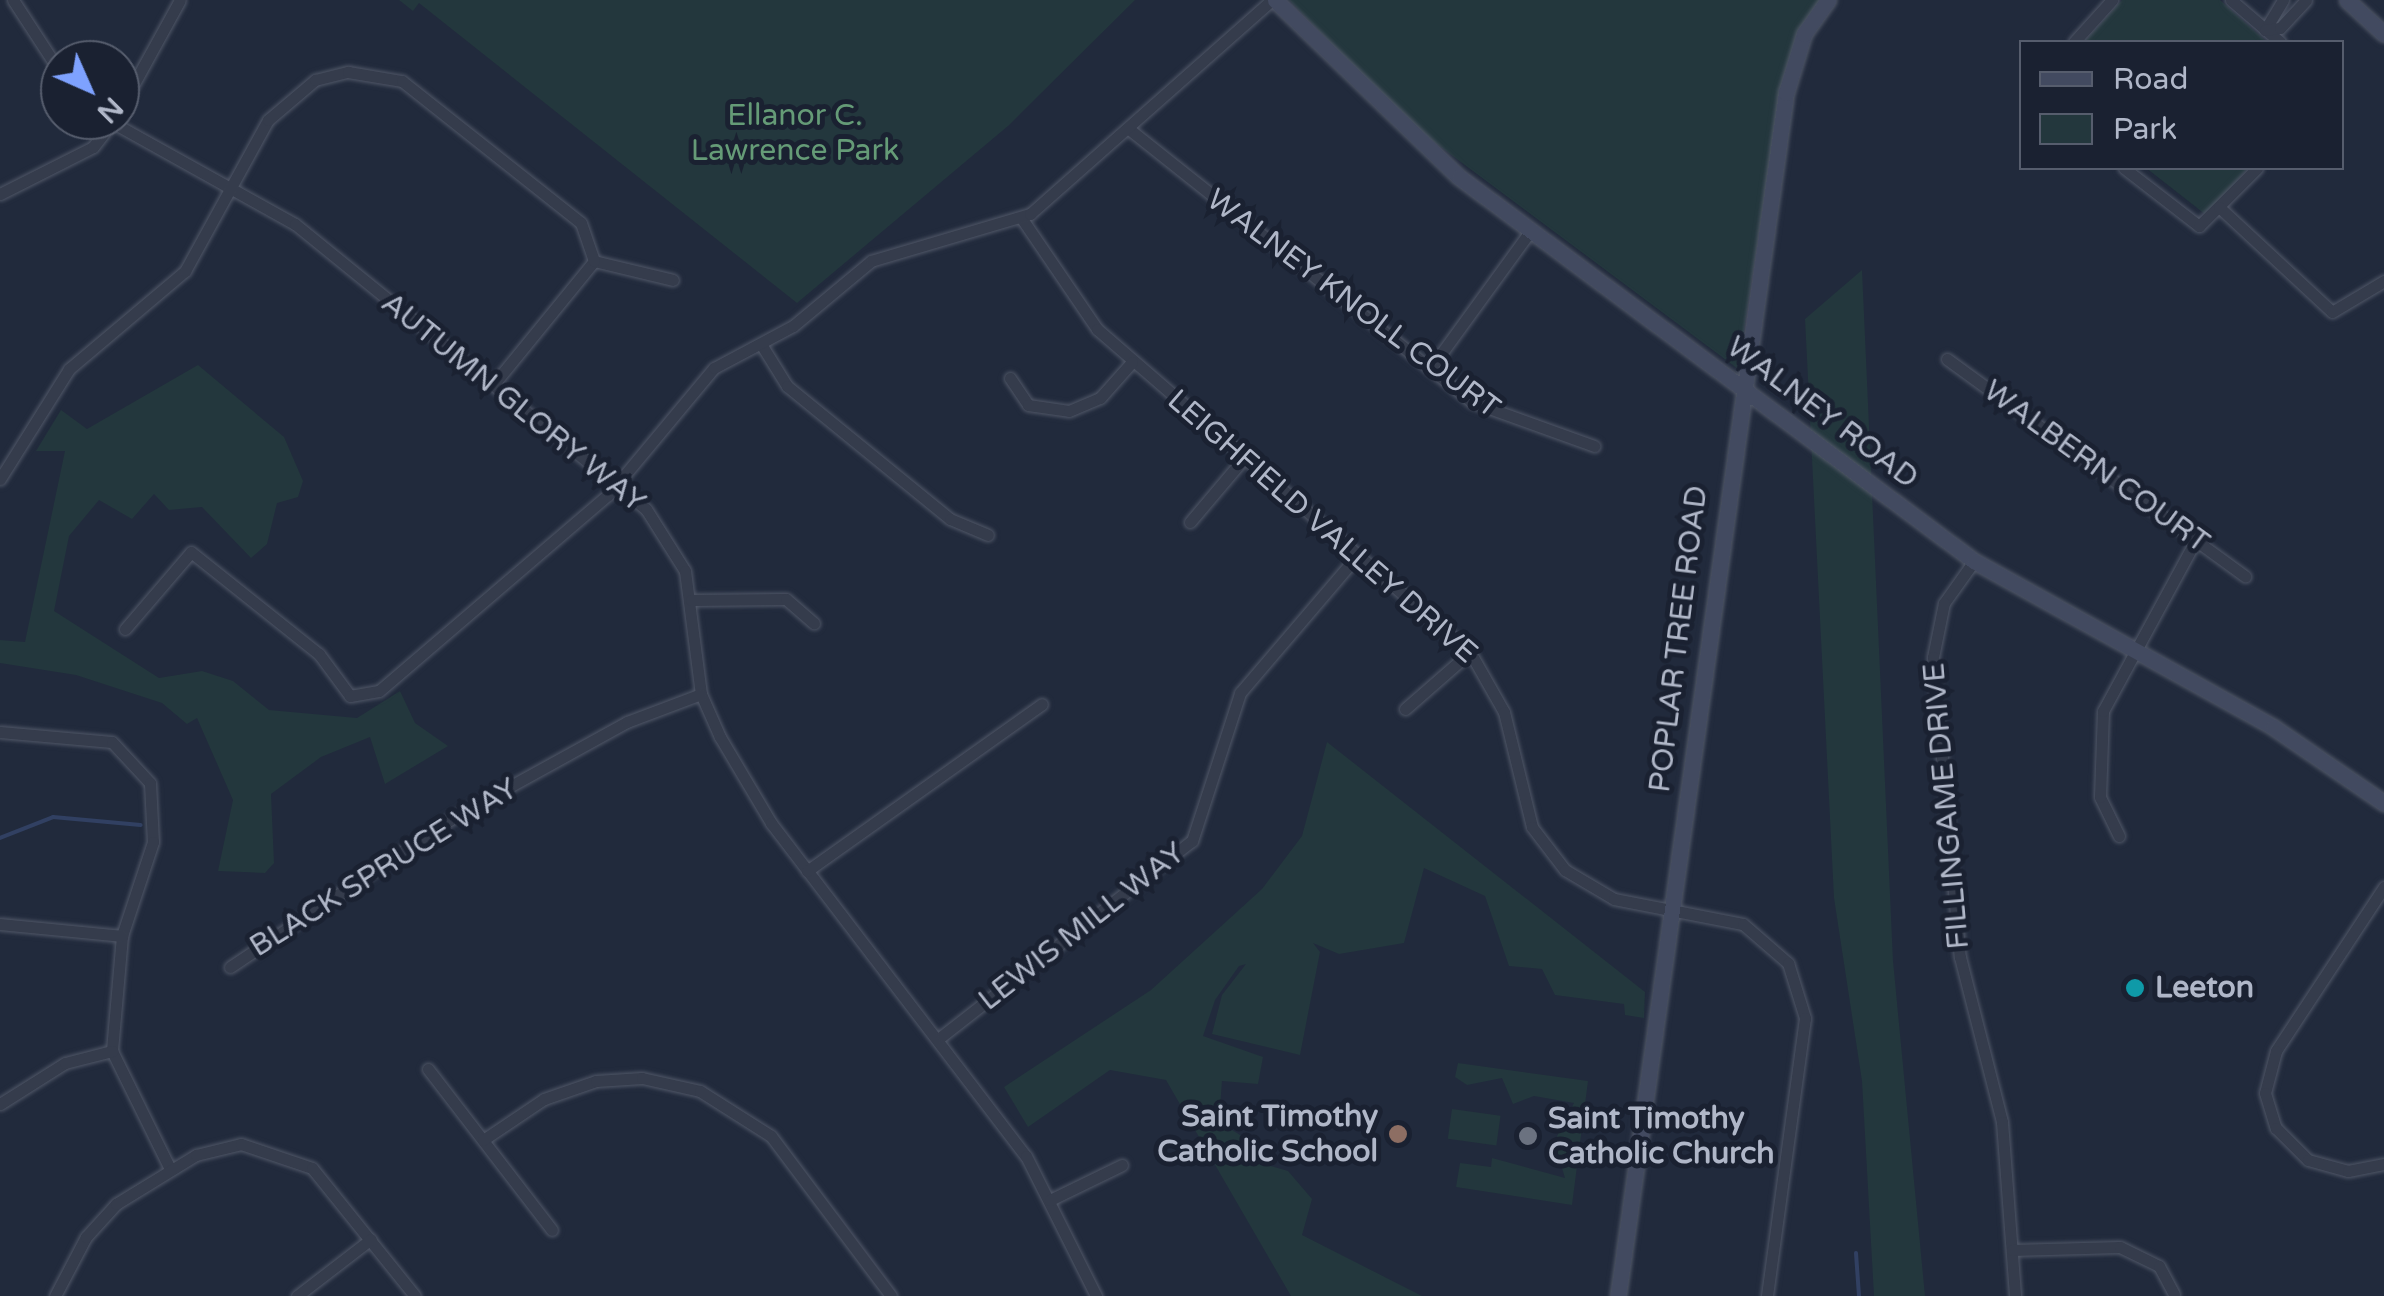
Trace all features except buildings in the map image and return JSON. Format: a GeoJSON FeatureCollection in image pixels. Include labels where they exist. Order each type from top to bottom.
{"type":"FeatureCollection","features":[{"type":"Feature","properties":{"kind":"main road","name":"WALNEY ROAD"},"geometry":{"type":"LineString","coordinates":[[1273,0],[1445,164],[1974,561],[2126,654],[2273,727],[2384,803]]}},
{"type":"Feature","properties":{"kind":"main road","name":"POPLAR TREE ROAD"},"geometry":{"type":"LineString","coordinates":[[1618,1296],[1674,910],[1739,386],[1791,68],[1828,0]]}},
{"type":"Feature","properties":{"kind":"main road"},"geometry":{"type":"LineString","coordinates":[[2347,0],[2384,34]]}},
{"type":"Feature","properties":{"kind":"street"},"geometry":{"type":"LineString","coordinates":[[12,0],[40,42]]}},
{"type":"Feature","properties":{"kind":"street"},"geometry":{"type":"LineString","coordinates":[[140,73],[180,0]]}},
{"type":"Feature","properties":{"kind":"street"},"geometry":{"type":"LineString","coordinates":[[125,629],[191,552],[319,654],[350,696],[379,690],[618,484],[692,387],[761,344],[870,262],[1022,219],[1273,0]]}},
{"type":"Feature","properties":{"kind":"street"},"geometry":{"type":"LineString","coordinates":[[2076,40],[2112,0]]}},
{"type":"Feature","properties":{"kind":"street"},"geometry":{"type":"LineString","coordinates":[[2231,0],[2278,40]]}},
{"type":"Feature","properties":{"kind":"street"},"geometry":{"type":"LineString","coordinates":[[2265,30],[2282,0]]}},
{"type":"Feature","properties":{"kind":"street"},"geometry":{"type":"LineString","coordinates":[[2265,30],[2280,28],[2306,0]]}},
{"type":"Feature","properties":{"kind":"street"},"geometry":{"type":"LineString","coordinates":[[0,478],[69,368],[185,271],[268,120],[298,89],[331,74],[374,73],[432,102],[581,223],[594,262]]}},
{"type":"Feature","properties":{"kind":"street","name":"WALNEY KNOLL COURT"},"geometry":{"type":"LineString","coordinates":[[1129,129],[1430,369],[1500,419],[1594,446]]}},
{"type":"Feature","properties":{"kind":"street","name":"AUTUMN GLORY WAY"},"geometry":{"type":"LineString","coordinates":[[140,136],[296,224],[618,484],[674,546],[692,600],[701,694],[807,871],[942,1036],[1050,1200],[1096,1296]]}},
{"type":"Feature","properties":{"kind":"street","name":"AUTUMN GLORY WAY"},"geometry":{"type":"LineString","coordinates":[[0,194],[76,158],[94,140]]}},
{"type":"Feature","properties":{"kind":"street"},"geometry":{"type":"LineString","coordinates":[[2127,170],[2199,226],[2255,170]]}},
{"type":"Feature","properties":{"kind":"street"},"geometry":{"type":"LineString","coordinates":[[2219,207],[2332,312],[2384,281]]}},
{"type":"Feature","properties":{"kind":"street","name":"LEIGHFIELD VALLEY DRIVE"},"geometry":{"type":"LineString","coordinates":[[1022,219],[1069,296],[1132,362],[1470,652],[1498,698],[1526,813],[1547,850],[1604,896],[1760,933],[1801,992],[1767,1296]]}},
{"type":"Feature","properties":{"kind":"street"},"geometry":{"type":"LineString","coordinates":[[1430,369],[1531,230]]}},
{"type":"Feature","properties":{"kind":"street"},"geometry":{"type":"LineString","coordinates":[[594,262],[672,280]]}},
{"type":"Feature","properties":{"kind":"street"},"geometry":{"type":"LineString","coordinates":[[493,385],[594,262]]}},
{"type":"Feature","properties":{"kind":"street"},"geometry":{"type":"LineString","coordinates":[[761,344],[786,386],[950,519],[988,534]]}},
{"type":"Feature","properties":{"kind":"street","name":"WALBERN COURT"},"geometry":{"type":"LineString","coordinates":[[1947,358],[2244,576]]}},
{"type":"Feature","properties":{"kind":"street"},"geometry":{"type":"LineString","coordinates":[[1010,378],[1028,406],[1068,411],[1100,398],[1132,362]]}},
{"type":"Feature","properties":{"kind":"street"},"geometry":{"type":"LineString","coordinates":[[1190,522],[1244,458]]}},
{"type":"Feature","properties":{"kind":"street"},"geometry":{"type":"LineString","coordinates":[[2119,836],[2102,806],[2098,748],[2126,654],[2196,540]]}},
{"type":"Feature","properties":{"kind":"street","name":"LEWIS MILL WAY"},"geometry":{"type":"LineString","coordinates":[[942,1036],[1192,841],[1240,693],[1357,556]]}},
{"type":"Feature","properties":{"kind":"street","name":"FILLINGAME DRIVE"},"geometry":{"type":"LineString","coordinates":[[1974,561],[1944,603],[1933,656],[1960,957],[2002,1122],[2015,1296]]}},
{"type":"Feature","properties":{"kind":"street"},"geometry":{"type":"LineString","coordinates":[[692,600],[786,599],[814,623]]}},
{"type":"Feature","properties":{"kind":"street"},"geometry":{"type":"LineString","coordinates":[[1405,709],[1470,652]]}},
{"type":"Feature","properties":{"kind":"street","name":"BLACK SPRUCE WAY"},"geometry":{"type":"LineString","coordinates":[[230,966],[451,819],[626,722],[701,694]]}},
{"type":"Feature","properties":{"kind":"street"},"geometry":{"type":"LineString","coordinates":[[807,871],[1042,704]]}},
{"type":"Feature","properties":{"kind":"street"},"geometry":{"type":"LineString","coordinates":[[0,732],[112,742],[150,783],[154,842],[122,936],[112,1051],[170,1168]]}},
{"type":"Feature","properties":{"kind":"street"},"geometry":{"type":"LineString","coordinates":[[2383,893],[2276,1050],[2265,1094],[2276,1128],[2308,1160],[2348,1171],[2384,1164]]}},
{"type":"Feature","properties":{"kind":"street"},"geometry":{"type":"LineString","coordinates":[[0,924],[122,936]]}},
{"type":"Feature","properties":{"kind":"street"},"geometry":{"type":"LineString","coordinates":[[0,1104],[65,1063],[112,1051]]}},
{"type":"Feature","properties":{"kind":"street"},"geometry":{"type":"LineString","coordinates":[[428,1068],[552,1230]]}},
{"type":"Feature","properties":{"kind":"street"},"geometry":{"type":"LineString","coordinates":[[483,1140],[544,1099],[596,1081],[642,1078],[700,1090],[771,1136],[891,1296]]}},
{"type":"Feature","properties":{"kind":"street"},"geometry":{"type":"LineString","coordinates":[[55,1296],[100,1219],[170,1168],[228,1145],[280,1150],[321,1175],[415,1296]]}},
{"type":"Feature","properties":{"kind":"street"},"geometry":{"type":"LineString","coordinates":[[1050,1200],[1122,1165]]}},
{"type":"Feature","properties":{"kind":"street"},"geometry":{"type":"LineString","coordinates":[[297,1296],[371,1239]]}},
{"type":"Feature","properties":{"kind":"street"},"geometry":{"type":"LineString","coordinates":[[2012,1250],[2120,1247],[2160,1266],[2174,1294]]}},
{"type":"Feature","properties":{"kind":"green space","name":"Ellanor C. Lawrence Park"},"geometry":{"type":"Polygon","coordinates":[[[399,0],[1135,0],[1008,126],[797,303],[419,3],[413,11],[399,0]]]}},
{"type":"Feature","properties":{"kind":"green space"},"geometry":{"type":"Polygon","coordinates":[[[1289,0],[1824,0],[1780,95],[1738,369],[1410,124],[1289,0]]]}},
{"type":"Feature","properties":{"kind":"green space"},"geometry":{"type":"Polygon","coordinates":[[[2122,0],[2220,0],[2265,40],[2086,40],[2122,0]]]}},
{"type":"Feature","properties":{"kind":"green space"},"geometry":{"type":"Polygon","coordinates":[[[2149,170],[2246,170],[2206,215],[2149,170]]]}},
{"type":"Feature","properties":{"kind":"green space"},"geometry":{"type":"Polygon","coordinates":[[[1862,270],[1893,961],[1925,1296],[1874,1296],[1862,1081],[1834,898],[1805,319],[1862,270]]]}},
{"type":"Feature","properties":{"kind":"green space"},"geometry":{"type":"Polygon","coordinates":[[[198,365],[284,437],[303,481],[298,497],[277,503],[267,544],[251,558],[202,507],[169,510],[154,494],[132,519],[99,500],[69,536],[54,611],[159,678],[202,671],[233,681],[269,710],[357,718],[400,691],[415,723],[448,746],[385,784],[370,737],[321,757],[271,794],[274,863],[265,873],[218,871],[233,800],[197,718],[187,724],[162,703],[76,675],[0,663],[0,640],[25,642],[65,451],[36,451],[61,410],[87,429],[198,365]]]}},
{"type":"Feature","properties":{"kind":"green space"},"geometry":{"type":"Polygon","coordinates":[[[1327,742],[1645,992],[1644,1018],[1625,1015],[1624,1004],[1555,995],[1542,969],[1509,966],[1485,896],[1424,868],[1404,943],[1339,954],[1313,943],[1320,952],[1300,1055],[1212,1034],[1222,995],[1246,964],[1239,966],[1215,1000],[1203,1036],[1263,1057],[1258,1084],[1222,1081],[1219,1122],[1253,1143],[1250,1160],[1288,1171],[1312,1199],[1302,1235],[1422,1296],[1291,1296],[1166,1080],[1110,1070],[1028,1127],[1004,1087],[1151,990],[1262,889],[1302,836],[1327,742]]]}},
{"type":"Feature","properties":{"kind":"green space"},"geometry":{"type":"Polygon","coordinates":[[[1458,1063],[1588,1081],[1572,1205],[1456,1187],[1460,1163],[1491,1167],[1492,1158],[1565,1178],[1554,1142],[1574,1103],[1534,1096],[1513,1104],[1502,1078],[1467,1085],[1455,1077],[1458,1063]]]}},
{"type":"Feature","properties":{"kind":"green space"},"geometry":{"type":"Polygon","coordinates":[[[1452,1109],[1501,1116],[1496,1146],[1448,1139],[1452,1109]]]}},
{"type":"Feature","properties":{"kind":"waterway"},"geometry":{"type":"LineString","coordinates":[[0,838],[53,817],[141,825]]}},
{"type":"Feature","properties":{"kind":"waterway"},"geometry":{"type":"LineString","coordinates":[[1856,1253],[1859,1296]]}},
{"type":"Feature","properties":{"kind":"place","name":"Leeton"},"geometry":{"type":"Point","coordinates":[2135,988]}},
{"type":"Feature","properties":{"kind":"place","name":"Saint Timothy Catholic School"},"geometry":{"type":"Point","coordinates":[1398,1134]}},
{"type":"Feature","properties":{"kind":"place","name":"Saint Timothy Catholic Church"},"geometry":{"type":"Point","coordinates":[1528,1136]}}]}
